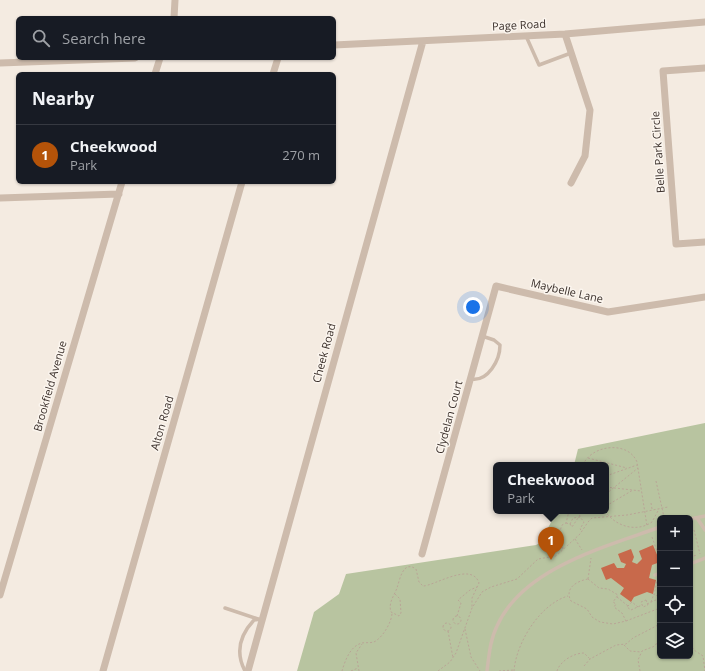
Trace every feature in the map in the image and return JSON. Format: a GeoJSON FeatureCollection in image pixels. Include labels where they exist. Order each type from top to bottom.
{"type":"FeatureCollection","features":[{"type":"Feature","properties":{"kind":"street"},"geometry":{"type":"LineString","coordinates":[[174,0],[174,16]]}},
{"type":"Feature","properties":{"kind":"street","name":"Page Road"},"geometry":{"type":"LineString","coordinates":[[336,46],[565,34],[705,22]]}},
{"type":"Feature","properties":{"kind":"street"},"geometry":{"type":"LineString","coordinates":[[565,34],[590,110],[584,156],[571,183]]}},
{"type":"Feature","properties":{"kind":"street","name":"Cheek Road"},"geometry":{"type":"LineString","coordinates":[[248,671],[261,619],[423,41]]}},
{"type":"Feature","properties":{"kind":"street"},"geometry":{"type":"LineString","coordinates":[[0,63],[81,60]]}},
{"type":"Feature","properties":{"kind":"street"},"geometry":{"type":"LineString","coordinates":[[156,72],[159,60]]}},
{"type":"Feature","properties":{"kind":"street"},"geometry":{"type":"LineString","coordinates":[[274,72],[277,60]]}},
{"type":"Feature","properties":{"kind":"street","name":"Belle Park Circle"},"geometry":{"type":"LineString","coordinates":[[705,68],[663,71],[676,244],[705,242]]}},
{"type":"Feature","properties":{"kind":"street","name":"Brookfield Avenue"},"geometry":{"type":"LineString","coordinates":[[0,595],[121,184]]}},
{"type":"Feature","properties":{"kind":"street","name":"Alton Road"},"geometry":{"type":"LineString","coordinates":[[103,671],[241,184]]}},
{"type":"Feature","properties":{"kind":"street"},"geometry":{"type":"LineString","coordinates":[[0,198],[118,194]]}},
{"type":"Feature","properties":{"kind":"street","name":"Maybelle Lane"},"geometry":{"type":"LineString","coordinates":[[496,286],[608,312],[705,297]]}},
{"type":"Feature","properties":{"kind":"street","name":"Clydelan Court"},"geometry":{"type":"LineString","coordinates":[[422,554],[496,286]]}},
{"type":"Feature","properties":{"kind":"lane"},"geometry":{"type":"LineString","coordinates":[[526,36],[540,64],[571,53]]}},
{"type":"Feature","properties":{"kind":"lane"},"geometry":{"type":"LineString","coordinates":[[471,379],[478,380],[491,371],[500,349],[500,345],[497,341],[482,336]]}},
{"type":"Feature","properties":{"kind":"lane"},"geometry":{"type":"LineString","coordinates":[[693,519],[705,516]]}},
{"type":"Feature","properties":{"kind":"lane"},"geometry":{"type":"LineString","coordinates":[[697,518],[705,530]]}},
{"type":"Feature","properties":{"kind":"lane"},"geometry":{"type":"LineString","coordinates":[[487,671],[495,630],[503,615],[517,596],[540,579],[585,555],[616,541],[657,528]]}},
{"type":"Feature","properties":{"kind":"lane"},"geometry":{"type":"LineString","coordinates":[[693,563],[705,558]]}},
{"type":"Feature","properties":{"kind":"lane"},"geometry":{"type":"LineString","coordinates":[[225,608],[261,619]]}},
{"type":"Feature","properties":{"kind":"lane"},"geometry":{"type":"LineString","coordinates":[[245,671],[239,658],[239,649],[251,623],[261,619]]}},
{"type":"Feature","properties":{"kind":"path"},"geometry":{"type":"LineString","coordinates":[[585,462],[587,458],[603,449],[623,448],[633,454],[638,465],[648,531]]}},
{"type":"Feature","properties":{"kind":"path"},"geometry":{"type":"LineString","coordinates":[[587,458],[603,462]]}},
{"type":"Feature","properties":{"kind":"path"},"geometry":{"type":"LineString","coordinates":[[609,464],[627,468]]}},
{"type":"Feature","properties":{"kind":"path"},"geometry":{"type":"LineString","coordinates":[[609,475],[638,465]]}},
{"type":"Feature","properties":{"kind":"path"},"geometry":{"type":"LineString","coordinates":[[609,491],[638,467]]}},
{"type":"Feature","properties":{"kind":"path"},"geometry":{"type":"LineString","coordinates":[[656,481],[663,515]]}},
{"type":"Feature","properties":{"kind":"path"},"geometry":{"type":"LineString","coordinates":[[612,488],[642,491]]}},
{"type":"Feature","properties":{"kind":"path"},"geometry":{"type":"LineString","coordinates":[[609,504],[633,490]]}},
{"type":"Feature","properties":{"kind":"path"},"geometry":{"type":"LineString","coordinates":[[651,503],[652,510]]}},
{"type":"Feature","properties":{"kind":"path"},"geometry":{"type":"LineString","coordinates":[[438,671],[453,658],[459,648],[472,608],[483,591],[519,578],[530,564],[538,559],[552,557],[563,550],[583,532],[589,520],[668,507]]}},
{"type":"Feature","properties":{"kind":"path"},"geometry":{"type":"LineString","coordinates":[[608,516],[626,526],[636,527],[646,525],[655,518],[659,508]]}},
{"type":"Feature","properties":{"kind":"path"},"geometry":{"type":"LineString","coordinates":[[563,550],[560,533],[561,526],[566,523],[568,514]]}},
{"type":"Feature","properties":{"kind":"path"},"geometry":{"type":"LineString","coordinates":[[566,523],[570,524],[572,527],[579,517]]}},
{"type":"Feature","properties":{"kind":"path"},"geometry":{"type":"LineString","coordinates":[[570,524],[572,518],[579,517]]}},
{"type":"Feature","properties":{"kind":"path"},"geometry":{"type":"LineString","coordinates":[[579,517],[584,522],[580,529],[583,532]]}},
{"type":"Feature","properties":{"kind":"path"},"geometry":{"type":"LineString","coordinates":[[693,530],[701,554],[693,557]]}},
{"type":"Feature","properties":{"kind":"path"},"geometry":{"type":"LineString","coordinates":[[552,557],[550,541],[553,537],[560,533]]}},
{"type":"Feature","properties":{"kind":"path"},"geometry":{"type":"LineString","coordinates":[[652,537],[657,551]]}},
{"type":"Feature","properties":{"kind":"path"},"geometry":{"type":"LineString","coordinates":[[575,538],[585,555]]}},
{"type":"Feature","properties":{"kind":"path"},"geometry":{"type":"LineString","coordinates":[[588,579],[591,558]]}},
{"type":"Feature","properties":{"kind":"path"},"geometry":{"type":"LineString","coordinates":[[342,671],[350,653],[356,646],[362,643],[376,642],[387,627],[392,617],[390,604],[395,594],[402,571],[410,567],[416,569],[419,582],[423,586],[443,578],[465,575],[476,578],[478,587],[472,598],[472,608]]}},
{"type":"Feature","properties":{"kind":"path"},"geometry":{"type":"LineString","coordinates":[[588,579],[574,584],[570,588],[569,596],[572,602],[586,608],[592,617],[600,622],[614,624],[657,609]]}},
{"type":"Feature","properties":{"kind":"path"},"geometry":{"type":"LineString","coordinates":[[588,579],[599,588],[610,590],[618,596],[617,597],[628,606],[627,607],[630,610],[642,605],[642,607],[658,599],[659,596],[654,594]]}},
{"type":"Feature","properties":{"kind":"path"},"geometry":{"type":"LineString","coordinates":[[651,602],[657,582]]}},
{"type":"Feature","properties":{"kind":"path"},"geometry":{"type":"LineString","coordinates":[[448,631],[444,630],[444,626],[447,624],[450,625],[454,622],[454,618],[457,616],[461,603],[458,600],[470,590],[478,587]]}},
{"type":"Feature","properties":{"kind":"path"},"geometry":{"type":"LineString","coordinates":[[392,617],[399,616],[401,612],[400,599],[395,594]]}},
{"type":"Feature","properties":{"kind":"path"},"geometry":{"type":"LineString","coordinates":[[499,671],[514,671],[518,650],[538,619],[552,603],[569,596]]}},
{"type":"Feature","properties":{"kind":"path"},"geometry":{"type":"LineString","coordinates":[[617,597],[613,602],[616,604],[614,606],[622,613],[626,621]]}},
{"type":"Feature","properties":{"kind":"path"},"geometry":{"type":"LineString","coordinates":[[642,605],[641,602],[646,600],[647,604]]}},
{"type":"Feature","properties":{"kind":"path"},"geometry":{"type":"LineString","coordinates":[[628,606],[632,602],[638,607]]}},
{"type":"Feature","properties":{"kind":"path"},"geometry":{"type":"LineString","coordinates":[[392,612],[396,616]]}},
{"type":"Feature","properties":{"kind":"path"},"geometry":{"type":"LineString","coordinates":[[454,622],[458,624],[461,622],[460,618],[457,616]]}},
{"type":"Feature","properties":{"kind":"path"},"geometry":{"type":"LineString","coordinates":[[450,625],[451,629],[448,631],[453,658]]}},
{"type":"Feature","properties":{"kind":"path"},"geometry":{"type":"LineString","coordinates":[[584,666],[590,659],[616,645],[623,644],[657,626]]}},
{"type":"Feature","properties":{"kind":"path"},"geometry":{"type":"LineString","coordinates":[[465,628],[471,657],[480,671]]}},
{"type":"Feature","properties":{"kind":"path"},"geometry":{"type":"LineString","coordinates":[[623,644],[630,651],[641,652],[654,646],[657,642]]}},
{"type":"Feature","properties":{"kind":"path"},"geometry":{"type":"LineString","coordinates":[[359,671],[356,653],[362,643]]}},
{"type":"Feature","properties":{"kind":"path"},"geometry":{"type":"LineString","coordinates":[[693,648],[703,656],[705,671]]}},
{"type":"Feature","properties":{"kind":"path"},"geometry":{"type":"LineString","coordinates":[[640,671],[638,660],[641,652]]}},
{"type":"Feature","properties":{"kind":"path"},"geometry":{"type":"LineString","coordinates":[[557,671],[563,662],[577,654],[585,654],[590,659]]}},
{"type":"Feature","properties":{"kind":"path"},"geometry":{"type":"LineString","coordinates":[[351,671],[358,668]]}},
{"type":"Feature","properties":{"kind":"green space"},"geometry":{"type":"Polygon","coordinates":[[[705,423],[705,671],[297,671],[314,612],[339,594],[346,574],[536,545],[540,543],[555,514],[609,514],[609,462],[575,462],[578,449],[705,423]]]}},
{"type":"Feature","properties":{"kind":"building"},"geometry":{"type":"Polygon","coordinates":[[[653,545],[657,555],[657,563],[652,565],[649,578],[656,580],[653,594],[647,592],[634,597],[631,602],[620,594],[624,588],[611,578],[606,580],[601,568],[614,563],[617,568],[624,568],[626,564],[621,562],[618,554],[631,549],[634,557],[632,562],[637,564],[642,559],[639,551],[653,545]]]}},
{"type":"Feature","properties":{"kind":"place","name":"Cheekwood"},"geometry":{"type":"Point","coordinates":[551,560]}}]}
